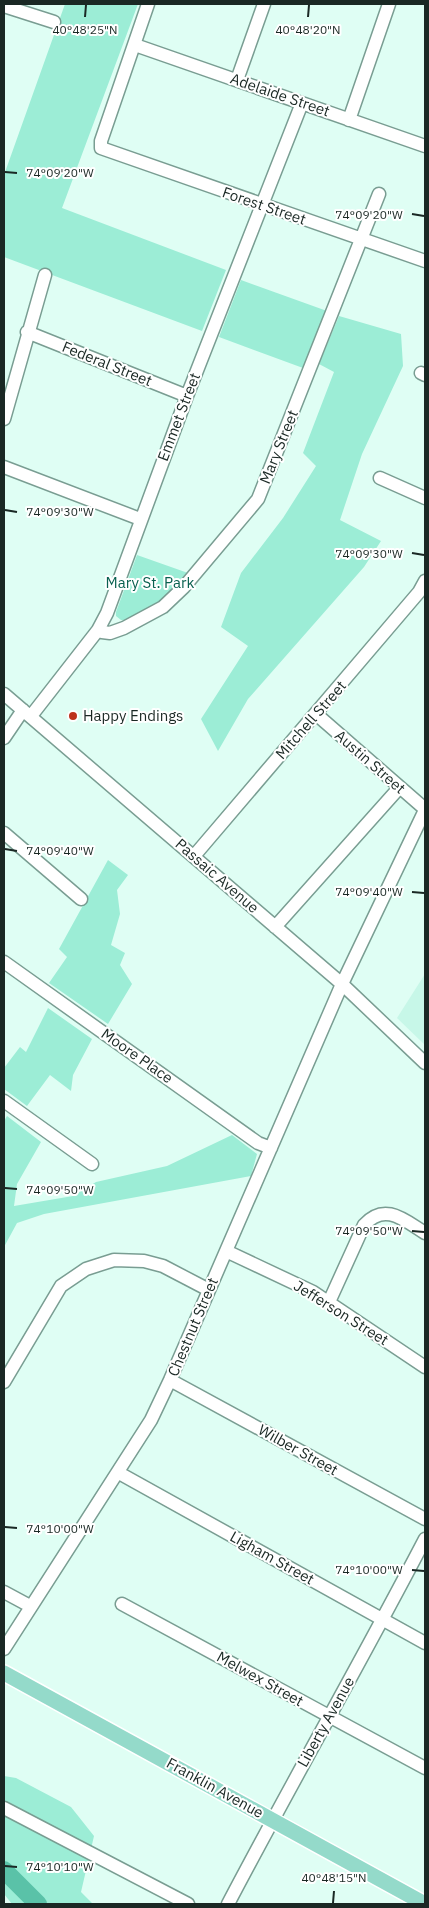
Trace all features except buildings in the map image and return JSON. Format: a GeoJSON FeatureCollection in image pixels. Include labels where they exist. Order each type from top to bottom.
{"type":"FeatureCollection","features":[{"type":"Feature","properties":{"kind":"main road","name":"Franklin Avenue"},"geometry":{"type":"LineString","coordinates":[[4,1673],[425,1904]]}},
{"type":"Feature","properties":{"kind":"street"},"geometry":{"type":"LineString","coordinates":[[135,45],[148,4]]}},
{"type":"Feature","properties":{"kind":"street"},"geometry":{"type":"LineString","coordinates":[[237,80],[264,4]]}},
{"type":"Feature","properties":{"kind":"street"},"geometry":{"type":"LineString","coordinates":[[349,120],[390,4]]}},
{"type":"Feature","properties":{"kind":"street"},"geometry":{"type":"LineString","coordinates":[[4,6],[54,22]]}},
{"type":"Feature","properties":{"kind":"street","name":"Adelaide Street"},"geometry":{"type":"LineString","coordinates":[[135,45],[425,146]]}},
{"type":"Feature","properties":{"kind":"street","name":"Forest Street"},"geometry":{"type":"LineString","coordinates":[[135,45],[101,141],[101,148],[425,261]]}},
{"type":"Feature","properties":{"kind":"street","name":"Emmet Street"},"geometry":{"type":"LineString","coordinates":[[4,738],[98,630],[111,604],[140,519],[302,103]]}},
{"type":"Feature","properties":{"kind":"street","name":"Mary Street"},"geometry":{"type":"LineString","coordinates":[[98,630],[110,633],[124,628],[163,607],[184,587],[258,499],[379,194]]}},
{"type":"Feature","properties":{"kind":"street"},"geometry":{"type":"LineString","coordinates":[[4,419],[27,332],[45,274]]}},
{"type":"Feature","properties":{"kind":"street","name":"Federal Street"},"geometry":{"type":"LineString","coordinates":[[27,332],[187,396]]}},
{"type":"Feature","properties":{"kind":"street"},"geometry":{"type":"LineString","coordinates":[[4,467],[140,519]]}},
{"type":"Feature","properties":{"kind":"street"},"geometry":{"type":"LineString","coordinates":[[380,478],[425,498]]}},
{"type":"Feature","properties":{"kind":"street","name":"Mitchell Street"},"geometry":{"type":"LineString","coordinates":[[194,856],[419,592],[425,581]]}},
{"type":"Feature","properties":{"kind":"street","name":"Passaic Avenue"},"geometry":{"type":"LineString","coordinates":[[4,694],[342,984],[425,1063]]}},
{"type":"Feature","properties":{"kind":"street","name":"Austin Street"},"geometry":{"type":"LineString","coordinates":[[316,714],[425,809]]}},
{"type":"Feature","properties":{"kind":"street"},"geometry":{"type":"LineString","coordinates":[[275,927],[399,788]]}},
{"type":"Feature","properties":{"kind":"street","name":"Chestnut Street"},"geometry":{"type":"LineString","coordinates":[[4,1649],[30,1606],[119,1473],[151,1420],[342,984],[425,809]]}},
{"type":"Feature","properties":{"kind":"street"},"geometry":{"type":"LineString","coordinates":[[4,833],[81,899]]}},
{"type":"Feature","properties":{"kind":"street","name":"Moore Place"},"geometry":{"type":"LineString","coordinates":[[4,962],[258,1142],[271,1148]]}},
{"type":"Feature","properties":{"kind":"street"},"geometry":{"type":"LineString","coordinates":[[4,1101],[92,1164]]}},
{"type":"Feature","properties":{"kind":"street"},"geometry":{"type":"LineString","coordinates":[[328,1302],[364,1225],[370,1219],[384,1214],[393,1214],[425,1233]]}},
{"type":"Feature","properties":{"kind":"street","name":"Jefferson Street"},"geometry":{"type":"LineString","coordinates":[[226,1251],[313,1292],[425,1367]]}},
{"type":"Feature","properties":{"kind":"street"},"geometry":{"type":"LineString","coordinates":[[4,1382],[61,1286],[86,1269],[114,1260],[144,1261],[162,1266],[209,1290]]}},
{"type":"Feature","properties":{"kind":"street","name":"Wilber Street"},"geometry":{"type":"LineString","coordinates":[[170,1380],[425,1520]]}},
{"type":"Feature","properties":{"kind":"street","name":"Ligham Street"},"geometry":{"type":"LineString","coordinates":[[119,1473],[425,1643]]}},
{"type":"Feature","properties":{"kind":"street","name":"Liberty Avenue"},"geometry":{"type":"LineString","coordinates":[[228,1904],[272,1819],[383,1620],[425,1539]]}},
{"type":"Feature","properties":{"kind":"street"},"geometry":{"type":"LineString","coordinates":[[4,1592],[30,1606]]}},
{"type":"Feature","properties":{"kind":"street","name":"Melwex Street"},"geometry":{"type":"LineString","coordinates":[[122,1604],[425,1768]]}},
{"type":"Feature","properties":{"kind":"street"},"geometry":{"type":"LineString","coordinates":[[4,1808],[188,1904]]}},
{"type":"Feature","properties":{"kind":"shaded area"},"geometry":{"type":"Polygon","coordinates":[[[425,974],[425,1045],[397,1018],[425,974]]]}},
{"type":"Feature","properties":{"kind":"green space"},"geometry":{"type":"Polygon","coordinates":[[[65,4],[138,4],[62,208],[226,270],[202,331],[4,257],[4,175],[65,4]]]}},
{"type":"Feature","properties":{"kind":"green space"},"geometry":{"type":"Polygon","coordinates":[[[241,280],[327,311],[303,368],[219,337],[241,280]]]}},
{"type":"Feature","properties":{"kind":"green space"},"geometry":{"type":"Polygon","coordinates":[[[339,316],[401,334],[403,366],[362,454],[340,520],[381,541],[364,567],[248,699],[218,751],[201,719],[248,646],[221,627],[241,573],[283,518],[316,466],[303,453],[334,372],[319,364],[339,316]]]}},
{"type":"Feature","properties":{"kind":"green space","name":"Mary St. Park"},"geometry":{"type":"Polygon","coordinates":[[[137,555],[188,573],[163,600],[128,620],[121,620],[116,616],[116,612],[137,555]]]}},
{"type":"Feature","properties":{"kind":"green space"},"geometry":{"type":"Polygon","coordinates":[[[108,860],[128,875],[117,890],[120,914],[111,945],[125,953],[120,965],[132,984],[108,1024],[49,983],[67,957],[59,949],[108,860]]]}},
{"type":"Feature","properties":{"kind":"green space"},"geometry":{"type":"Polygon","coordinates":[[[48,1008],[92,1039],[73,1075],[71,1091],[50,1075],[27,1106],[4,1089],[4,1068],[20,1047],[26,1052],[48,1008]]]}},
{"type":"Feature","properties":{"kind":"green space"},"geometry":{"type":"Polygon","coordinates":[[[7,1116],[41,1142],[17,1184],[14,1206],[73,1196],[96,1182],[167,1166],[232,1135],[257,1154],[251,1176],[44,1214],[17,1223],[4,1247],[4,1121],[7,1116]]]}},
{"type":"Feature","properties":{"kind":"green space"},"geometry":{"type":"Polygon","coordinates":[[[4,1776],[16,1778],[71,1807],[94,1836],[81,1892],[93,1904],[12,1904],[4,1894],[4,1776]]]}},
{"type":"Feature","properties":{"kind":"waterway"},"geometry":{"type":"LineString","coordinates":[[4,1870],[38,1904]]}},
{"type":"Feature","properties":{"kind":"place","name":"Happy Endings"},"geometry":{"type":"Point","coordinates":[73,716]}}]}
